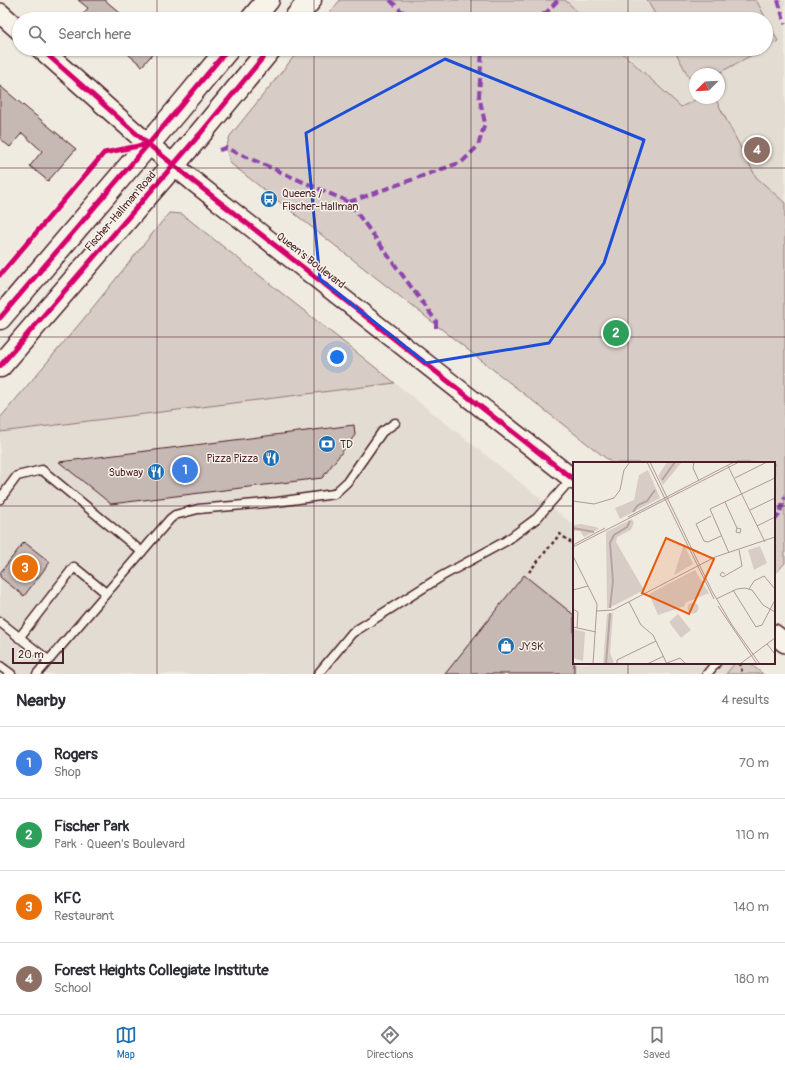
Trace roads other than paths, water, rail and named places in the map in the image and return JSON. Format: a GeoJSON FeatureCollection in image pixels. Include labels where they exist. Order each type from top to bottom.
{"type":"FeatureCollection","features":[{"type":"Feature","properties":{"kind":"main road"},"geometry":{"type":"LineString","coordinates":[[258,12],[268,0]]}},
{"type":"Feature","properties":{"kind":"main road"},"geometry":{"type":"LineString","coordinates":[[301,12],[310,0]]}},
{"type":"Feature","properties":{"kind":"main road","name":"Fischer-Hallman Road"},"geometry":{"type":"LineString","coordinates":[[0,318],[222,56]]}},
{"type":"Feature","properties":{"kind":"main road","name":"Fischer-Hallman Road"},"geometry":{"type":"LineString","coordinates":[[0,366],[174,164],[264,56]]}},
{"type":"Feature","properties":{"kind":"street"},"geometry":{"type":"LineString","coordinates":[[0,13],[12,24]]}},
{"type":"Feature","properties":{"kind":"street","name":"Queen's Boulevard"},"geometry":{"type":"LineString","coordinates":[[49,56],[148,144],[193,181],[573,479]]}},
{"type":"Feature","properties":{"kind":"street"},"geometry":{"type":"LineString","coordinates":[[775,635],[785,643]]}},
{"type":"Feature","properties":{"kind":"lane"},"geometry":{"type":"LineString","coordinates":[[37,674],[160,529],[175,515],[198,510],[277,502],[334,494],[347,482],[382,432],[395,423]]}},
{"type":"Feature","properties":{"kind":"lane"},"geometry":{"type":"LineString","coordinates":[[0,498],[17,476],[42,470],[142,552]]}},
{"type":"Feature","properties":{"kind":"lane"},"geometry":{"type":"LineString","coordinates":[[318,674],[352,633],[442,576],[506,541],[537,518],[573,479]]}},
{"type":"Feature","properties":{"kind":"lane"},"geometry":{"type":"LineString","coordinates":[[19,638],[74,566],[106,593]]}},
{"type":"Feature","properties":{"kind":"lane"},"geometry":{"type":"LineString","coordinates":[[0,622],[48,660]]}},
{"type":"Feature","properties":{"kind":"lane"},"geometry":{"type":"LineString","coordinates":[[707,674],[715,664]]}},
{"type":"Feature","properties":{"kind":"lane"},"geometry":{"type":"LineString","coordinates":[[0,666],[11,674]]}},
{"type":"Feature","properties":{"kind":"place","name":"Forest Heights Collegiate Institute"},"geometry":{"type":"Point","coordinates":[757,150]}},
{"type":"Feature","properties":{"kind":"place","name":"Queens / Fischer-Hallman"},"geometry":{"type":"Point","coordinates":[269,199]}},
{"type":"Feature","properties":{"kind":"place","name":"Fischer Park"},"geometry":{"type":"Point","coordinates":[616,333]}},
{"type":"Feature","properties":{"kind":"place","name":"TD"},"geometry":{"type":"Point","coordinates":[327,444]}},
{"type":"Feature","properties":{"kind":"place","name":"Pizza Pizza"},"geometry":{"type":"Point","coordinates":[271,458]}},
{"type":"Feature","properties":{"kind":"place","name":"Rogers"},"geometry":{"type":"Point","coordinates":[185,470]}},
{"type":"Feature","properties":{"kind":"place","name":"Subway"},"geometry":{"type":"Point","coordinates":[156,472]}},
{"type":"Feature","properties":{"kind":"place","name":"KFC"},"geometry":{"type":"Point","coordinates":[25,568]}},
{"type":"Feature","properties":{"kind":"place","name":"JYSK"},"geometry":{"type":"Point","coordinates":[506,646]}}]}
